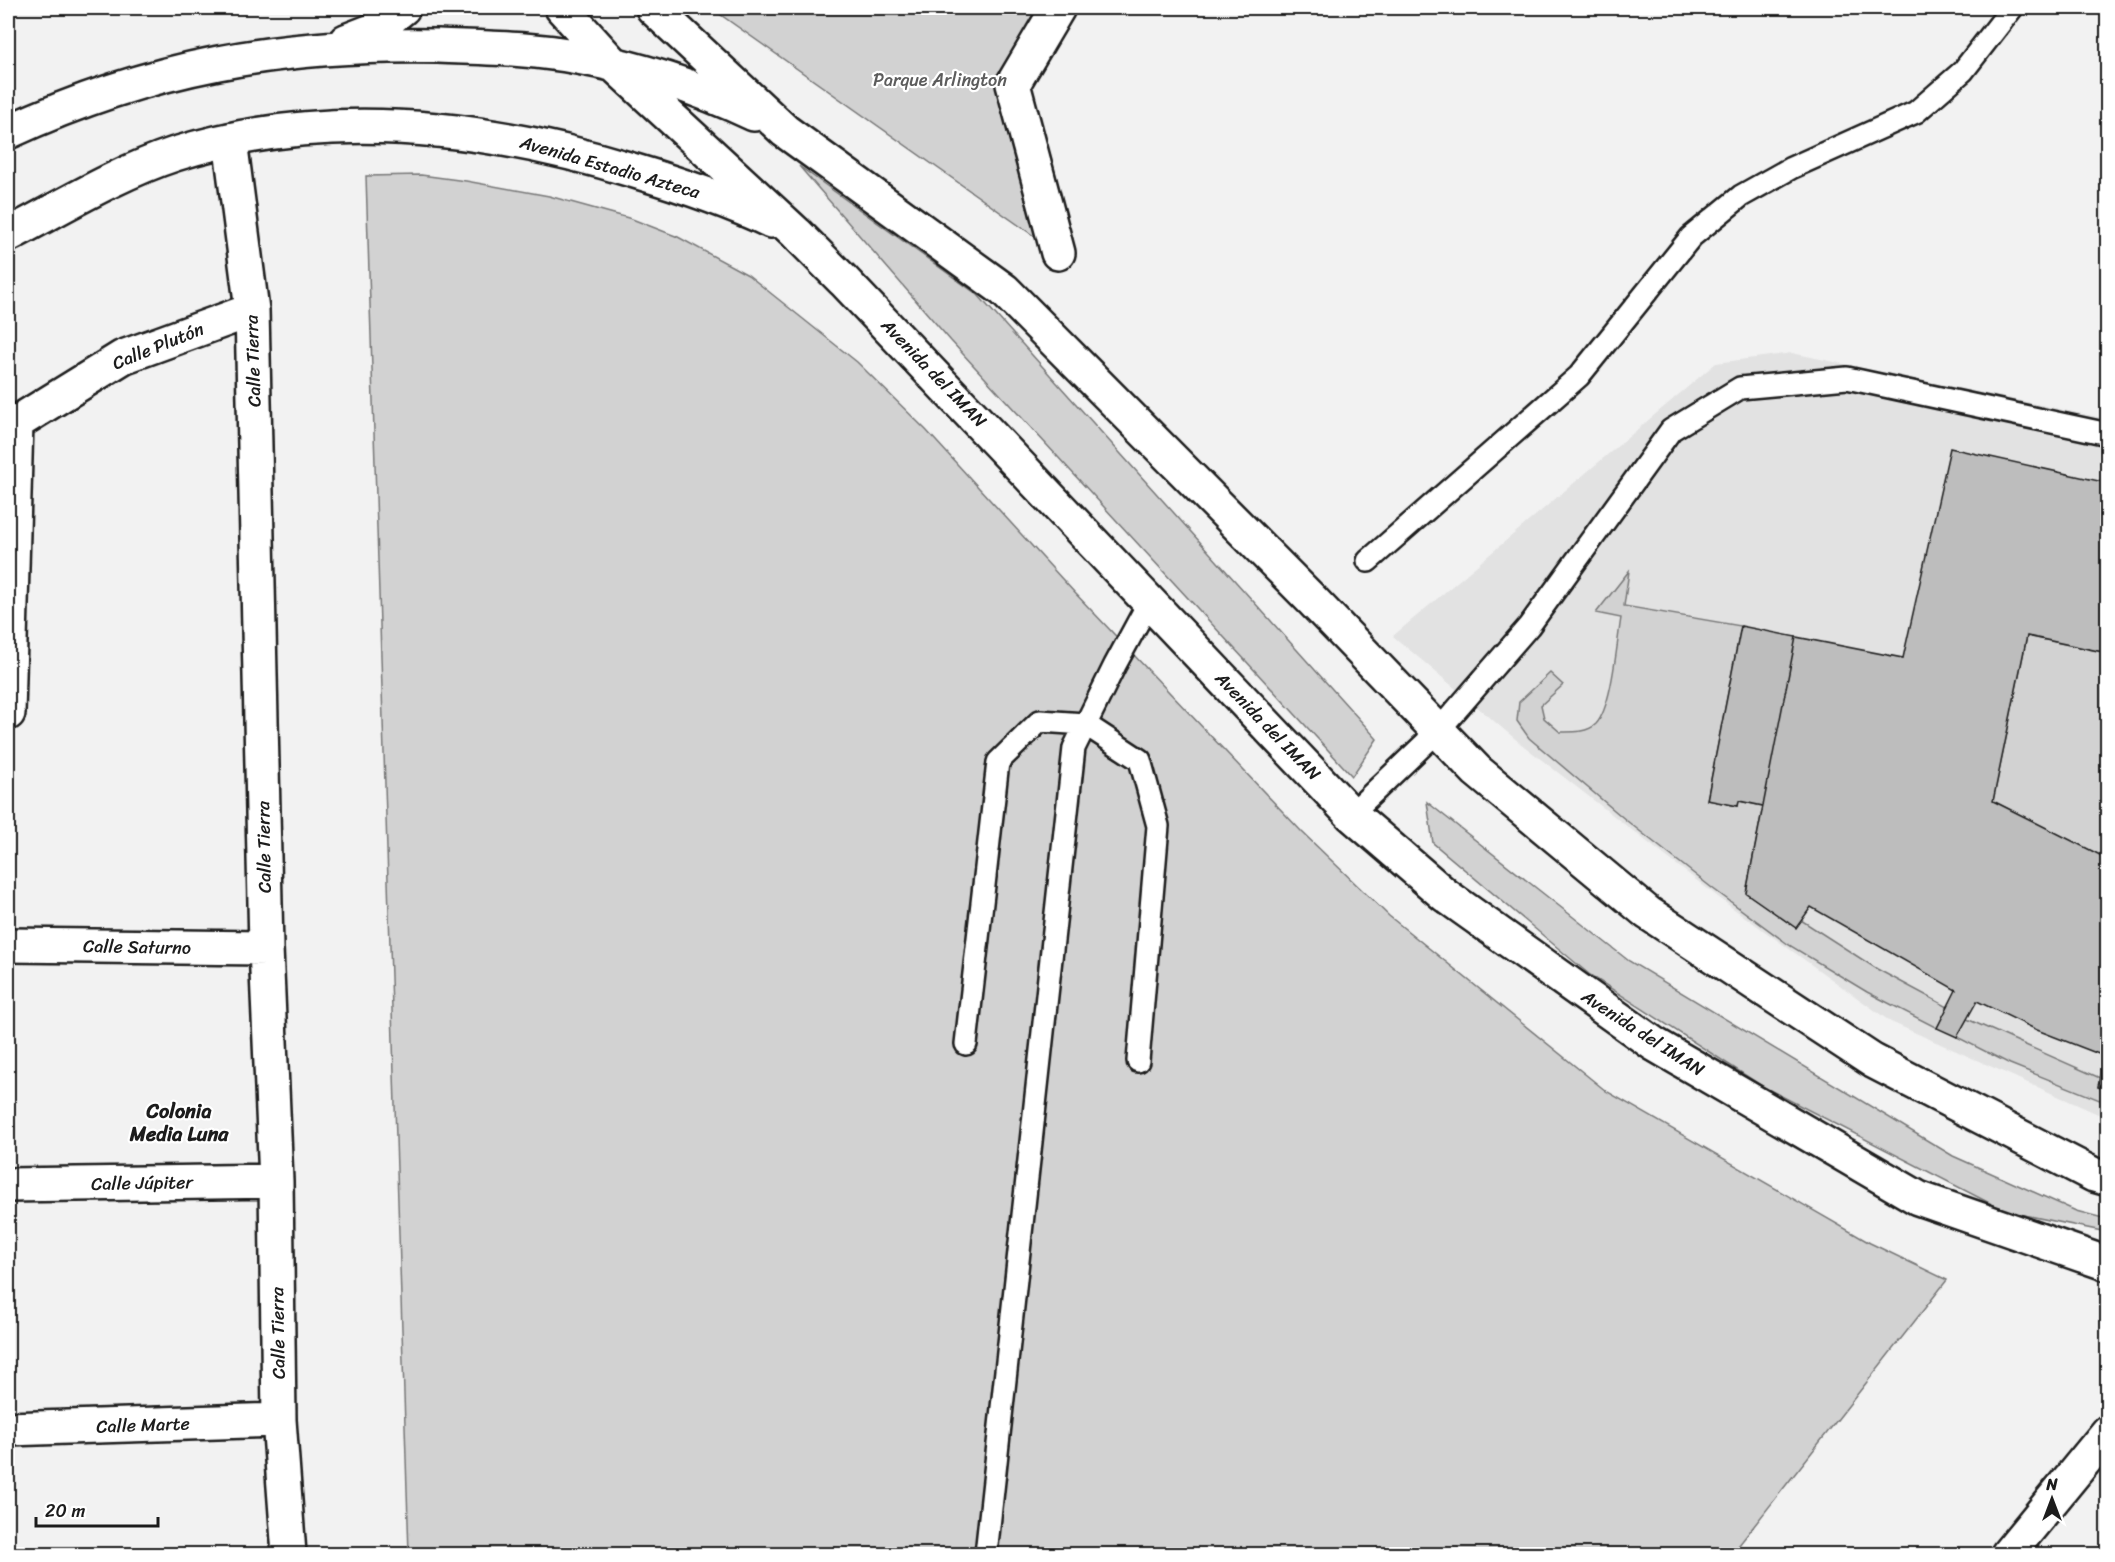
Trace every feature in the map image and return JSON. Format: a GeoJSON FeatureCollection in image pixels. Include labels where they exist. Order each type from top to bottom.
{"type":"FeatureCollection","features":[{"type":"Feature","properties":{"kind":"main road"},"geometry":{"type":"LineString","coordinates":[[328,48],[376,29],[403,8]]}},
{"type":"Feature","properties":{"kind":"main road","name":"Avenida del IMAN"},"geometry":{"type":"LineString","coordinates":[[562,8],[613,64],[796,233],[930,368],[1351,814],[1445,895],[1654,1044],[1918,1198],[2108,1264]]}},
{"type":"Feature","properties":{"kind":"main road"},"geometry":{"type":"LineString","coordinates":[[653,8],[785,131]]}},
{"type":"Feature","properties":{"kind":"main road"},"geometry":{"type":"LineString","coordinates":[[1058,8],[1013,84],[1058,253]]}},
{"type":"Feature","properties":{"kind":"main road"},"geometry":{"type":"LineString","coordinates":[[8,132],[77,102],[173,72],[264,54],[374,46],[490,48],[577,56],[613,64],[708,94],[756,115],[785,131],[1005,290],[1305,593],[1477,771],[1648,913],[1873,1061],[2094,1175],[2108,1179]]}},
{"type":"Feature","properties":{"kind":"main road","name":"Avenida Estadio Azteca"},"geometry":{"type":"LineString","coordinates":[[8,235],[131,172],[173,155],[230,140],[279,131],[335,125],[446,129],[499,137],[569,152],[715,197],[796,233]]}},
{"type":"Feature","properties":{"kind":"main road","name":"Calle Tierra"},"geometry":{"type":"LineString","coordinates":[[230,140],[252,310],[266,948],[276,1181],[279,1420],[289,1554]]}},
{"type":"Feature","properties":{"kind":"main road","name":"Calle Plutón"},"geometry":{"type":"LineString","coordinates":[[12,425],[123,357],[252,310]]}},
{"type":"Feature","properties":{"kind":"main road"},"geometry":{"type":"LineString","coordinates":[[8,713],[12,425]]}},
{"type":"Feature","properties":{"kind":"main road","name":"Calle Saturno"},"geometry":{"type":"LineString","coordinates":[[8,945],[266,948]]}},
{"type":"Feature","properties":{"kind":"main road","name":"Calle Júpiter"},"geometry":{"type":"LineString","coordinates":[[8,1185],[276,1181]]}},
{"type":"Feature","properties":{"kind":"main road","name":"Calle Marte"},"geometry":{"type":"LineString","coordinates":[[8,1429],[279,1420]]}},
{"type":"Feature","properties":{"kind":"main road"},"geometry":{"type":"LineString","coordinates":[[2008,1554],[2108,1432]]}},
{"type":"Feature","properties":{"kind":"lane"},"geometry":{"type":"LineString","coordinates":[[1368,561],[1579,376],[1691,237],[1741,196],[1791,168],[1916,112],[1963,71],[2012,8]]}},
{"type":"Feature","properties":{"kind":"lane"},"geometry":{"type":"LineString","coordinates":[[1351,814],[1438,731],[1529,626],[1671,430],[1740,388],[1847,378],[2108,434]]}},
{"type":"Feature","properties":{"kind":"lane"},"geometry":{"type":"LineString","coordinates":[[986,1554],[1074,748],[1084,724],[1149,602]]}},
{"type":"Feature","properties":{"kind":"lane"},"geometry":{"type":"LineString","coordinates":[[966,1044],[998,762],[1040,721],[1084,724],[1140,760],[1158,826],[1138,1061]]}},
{"type":"Feature","properties":{"kind":"shaded area"},"geometry":{"type":"Polygon","coordinates":[[[1792,353],[2107,419],[2107,1118],[1891,1022],[1727,904],[1520,743],[1393,636],[1716,363],[1792,353]]]}},
{"type":"Feature","properties":{"kind":"green space","name":"Parque Arlington"},"geometry":{"type":"Polygon","coordinates":[[[711,8],[1058,8],[1013,84],[1058,253],[711,8]]]}},
{"type":"Feature","properties":{"kind":"green space"},"geometry":{"type":"Polygon","coordinates":[[[799,166],[978,295],[1377,739],[1352,776],[951,341],[799,166]]]}},
{"type":"Feature","properties":{"kind":"green space"},"geometry":{"type":"Polygon","coordinates":[[[421,175],[549,196],[632,219],[678,237],[748,275],[857,362],[926,430],[1074,592],[1302,832],[1389,916],[1606,1091],[1870,1243],[1947,1280],[1732,1554],[409,1554],[366,176],[421,175]]]}},
{"type":"Feature","properties":{"kind":"green space"},"geometry":{"type":"Polygon","coordinates":[[[1629,571],[1624,606],[1741,626],[1707,800],[1738,806],[1739,801],[1763,806],[1746,893],[1795,927],[1801,920],[1877,969],[1948,1007],[1937,1028],[1867,992],[1789,945],[1627,821],[1529,738],[1517,721],[1519,702],[1550,673],[1563,685],[1541,705],[1544,718],[1560,732],[1574,732],[1592,727],[1602,716],[1610,689],[1621,618],[1596,613],[1629,571]]]}},
{"type":"Feature","properties":{"kind":"green space"},"geometry":{"type":"Polygon","coordinates":[[[2027,636],[2107,653],[2107,859],[1993,801],[2027,636]]]}},
{"type":"Feature","properties":{"kind":"green space"},"geometry":{"type":"Polygon","coordinates":[[[1427,802],[1629,961],[1953,1156],[2076,1211],[2107,1219],[2107,1232],[2005,1211],[1762,1086],[1590,975],[1433,843],[1427,802]]]}},
{"type":"Feature","properties":{"kind":"green space"},"geometry":{"type":"Polygon","coordinates":[[[1967,1019],[2100,1078],[2098,1087],[2107,1090],[2107,1103],[2010,1064],[1957,1037],[1967,1019]]]}},
{"type":"Feature","properties":{"kind":"building"},"geometry":{"type":"Polygon","coordinates":[[[1950,448],[2108,483],[2108,653],[2027,636],[1993,801],[2108,859],[2108,1090],[2098,1087],[2104,1056],[2037,1030],[1977,1001],[1957,1037],[1937,1028],[1956,990],[1811,907],[1796,928],[1746,893],[1796,637],[1903,658],[1950,448]]]}},
{"type":"Feature","properties":{"kind":"building"},"geometry":{"type":"Polygon","coordinates":[[[1741,626],[1796,637],[1763,806],[1739,801],[1738,806],[1707,800],[1741,626]]]}},
{"type":"Feature","properties":{"kind":"district","name":"Colonia Media Luna"},"geometry":{"type":"Point","coordinates":[179,1122]}}]}
